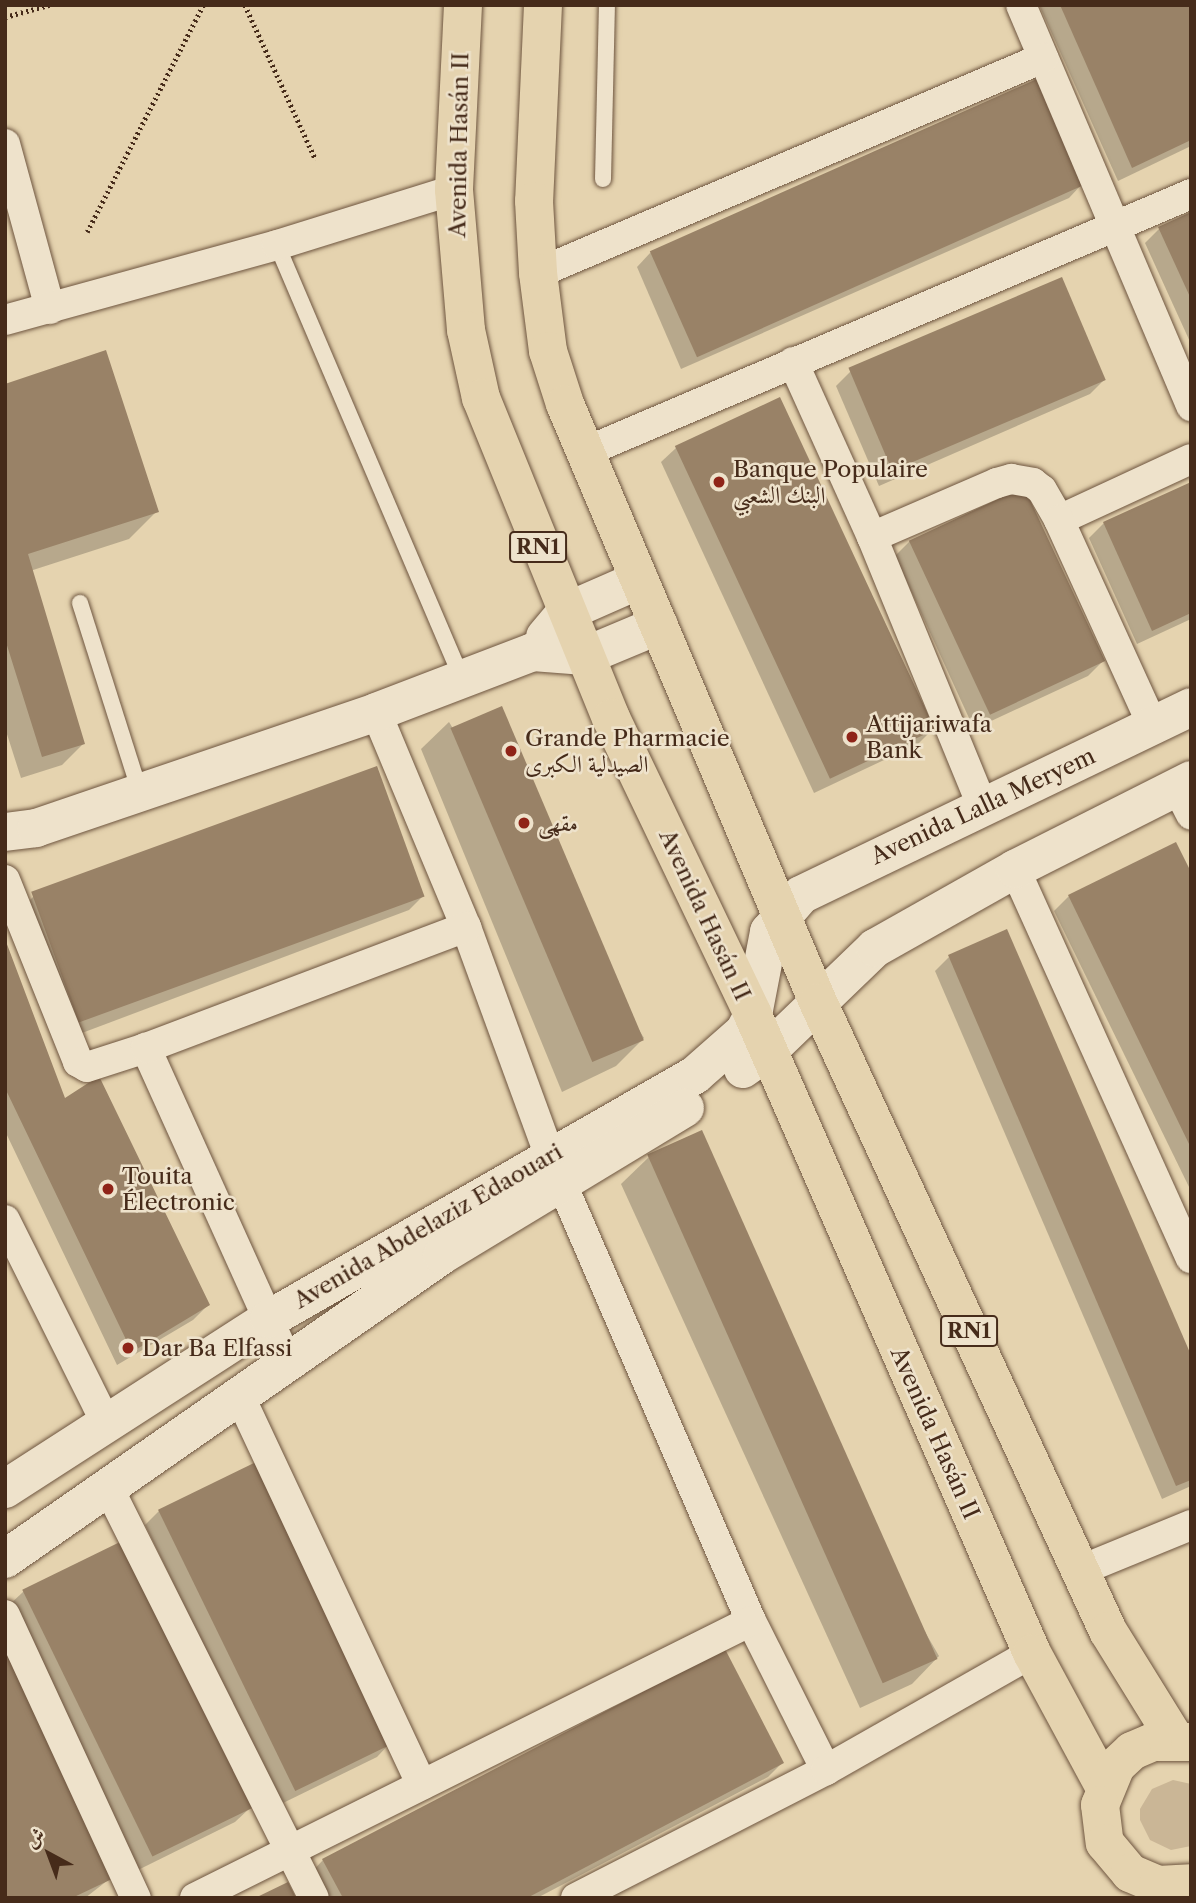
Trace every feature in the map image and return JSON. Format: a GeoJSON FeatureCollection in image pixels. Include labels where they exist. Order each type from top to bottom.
{"type":"FeatureCollection","features":[{"type":"Feature","properties":{"kind":"main road","name":"Avenida Hasán II"},"geometry":{"type":"LineString","coordinates":[[463,5],[454,190],[466,330],[481,398],[585,656],[752,1015],[1032,1653],[1104,1786]]}},
{"type":"Feature","properties":{"kind":"main road","name":"RN1"},"geometry":{"type":"LineString","coordinates":[[543,5],[534,201],[538,273],[548,351],[585,452],[818,1002],[1108,1631],[1183,1741],[1132,1751],[1104,1786]]}},
{"type":"Feature","properties":{"kind":"main road"},"geometry":{"type":"LineString","coordinates":[[1104,1786],[1100,1814],[1105,1843],[1116,1860],[1144,1888],[1191,1883]]}},
{"type":"Feature","properties":{"kind":"street"},"geometry":{"type":"LineString","coordinates":[[1021,5],[1191,406]]}},
{"type":"Feature","properties":{"kind":"street"},"geometry":{"type":"LineString","coordinates":[[538,273],[1043,58]]}},
{"type":"Feature","properties":{"kind":"street"},"geometry":{"type":"LineString","coordinates":[[5,145],[50,309]]}},
{"type":"Feature","properties":{"kind":"street"},"geometry":{"type":"LineString","coordinates":[[5,320],[277,245],[454,190]]}},
{"type":"Feature","properties":{"kind":"street"},"geometry":{"type":"LineString","coordinates":[[585,452],[1191,194]]}},
{"type":"Feature","properties":{"kind":"street"},"geometry":{"type":"LineString","coordinates":[[793,362],[872,537],[983,808]]}},
{"type":"Feature","properties":{"kind":"street"},"geometry":{"type":"LineString","coordinates":[[1059,520],[1191,459]]}},
{"type":"Feature","properties":{"kind":"street"},"geometry":{"type":"LineString","coordinates":[[872,537],[1011,479],[1033,483],[1042,490],[1059,520],[1153,726]]}},
{"type":"Feature","properties":{"kind":"street"},"geometry":{"type":"LineString","coordinates":[[533,652],[566,612],[639,580]]}},
{"type":"Feature","properties":{"kind":"street"},"geometry":{"type":"LineString","coordinates":[[5,832],[36,828],[376,712],[533,652],[585,656],[659,625]]}},
{"type":"Feature","properties":{"kind":"street","name":"Avenida Lalla Meryem"},"geometry":{"type":"LineString","coordinates":[[781,913],[819,884],[1191,707]]}},
{"type":"Feature","properties":{"kind":"street"},"geometry":{"type":"LineString","coordinates":[[376,712],[466,927],[556,1168],[751,1621],[826,1770]]}},
{"type":"Feature","properties":{"kind":"street"},"geometry":{"type":"LineString","coordinates":[[818,1002],[876,948],[1015,869],[1186,794]]}},
{"type":"Feature","properties":{"kind":"street"},"geometry":{"type":"LineString","coordinates":[[1015,869],[1191,1258]]}},
{"type":"Feature","properties":{"kind":"street"},"geometry":{"type":"LineString","coordinates":[[5,880],[78,1062],[87,1067],[146,1048],[466,927]]}},
{"type":"Feature","properties":{"kind":"street","name":"Avenida Abdelaziz Edaouari"},"geometry":{"type":"LineString","coordinates":[[5,1559],[241,1399],[442,1255],[556,1168],[695,1075],[744,1032],[752,1015],[769,932],[781,913]]}},
{"type":"Feature","properties":{"kind":"street","name":"Avenida Abdelaziz Edaouari"},"geometry":{"type":"LineString","coordinates":[[5,1489],[269,1320],[556,1168],[768,1051],[818,1002]]}},
{"type":"Feature","properties":{"kind":"street"},"geometry":{"type":"LineString","coordinates":[[146,1048],[288,1363]]}},
{"type":"Feature","properties":{"kind":"street"},"geometry":{"type":"LineString","coordinates":[[5,1220],[106,1423]]}},
{"type":"Feature","properties":{"kind":"street"},"geometry":{"type":"LineString","coordinates":[[241,1399],[422,1785]]}},
{"type":"Feature","properties":{"kind":"street"},"geometry":{"type":"LineString","coordinates":[[110,1490],[314,1898]]}},
{"type":"Feature","properties":{"kind":"street"},"geometry":{"type":"LineString","coordinates":[[1079,1571],[1191,1525]]}},
{"type":"Feature","properties":{"kind":"street"},"geometry":{"type":"LineString","coordinates":[[5,1615],[136,1898]]}},
{"type":"Feature","properties":{"kind":"street"},"geometry":{"type":"LineString","coordinates":[[195,1898],[751,1621]]}},
{"type":"Feature","properties":{"kind":"street"},"geometry":{"type":"LineString","coordinates":[[576,1898],[826,1770],[1032,1653]]}},
{"type":"Feature","properties":{"kind":"lane"},"geometry":{"type":"LineString","coordinates":[[603,179],[607,5]]}},
{"type":"Feature","properties":{"kind":"lane"},"geometry":{"type":"LineString","coordinates":[[277,245],[462,679]]}},
{"type":"Feature","properties":{"kind":"lane"},"geometry":{"type":"LineString","coordinates":[[80,603],[140,792]]}},
{"type":"Feature","properties":{"kind":"path"},"geometry":{"type":"LineString","coordinates":[[5,17],[49,5]]}},
{"type":"Feature","properties":{"kind":"path"},"geometry":{"type":"LineString","coordinates":[[87,232],[203,5]]}},
{"type":"Feature","properties":{"kind":"path"},"geometry":{"type":"LineString","coordinates":[[245,5],[316,160]]}},
{"type":"Feature","properties":{"kind":"shaded area"},"geometry":{"type":"Polygon","coordinates":[[[1173,1780],[1191,1784],[1191,1846],[1171,1850],[1150,1840],[1140,1820],[1140,1809],[1152,1789],[1173,1780]]]}},
{"type":"Feature","properties":{"kind":"building"},"geometry":{"type":"Polygon","coordinates":[[[1060,5],[1191,5],[1191,140],[1132,168],[1060,5]]]}},
{"type":"Feature","properties":{"kind":"building"},"geometry":{"type":"Polygon","coordinates":[[[1039,78],[1086,184],[697,357],[650,251],[1039,78]]]}},
{"type":"Feature","properties":{"kind":"building"},"geometry":{"type":"Polygon","coordinates":[[[1191,212],[1191,299],[1158,227],[1191,212]]]}},
{"type":"Feature","properties":{"kind":"building"},"geometry":{"type":"Polygon","coordinates":[[[1062,277],[1106,380],[892,471],[848,368],[1062,277]]]}},
{"type":"Feature","properties":{"kind":"building"},"geometry":{"type":"Polygon","coordinates":[[[106,350],[159,512],[28,554],[85,744],[42,757],[5,639],[5,384],[106,350]]]}},
{"type":"Feature","properties":{"kind":"building"},"geometry":{"type":"Polygon","coordinates":[[[780,397],[935,730],[830,779],[675,446],[780,397]]]}},
{"type":"Feature","properties":{"kind":"building"},"geometry":{"type":"Polygon","coordinates":[[[1191,482],[1191,613],[1152,631],[1103,522],[1191,482]]]}},
{"type":"Feature","properties":{"kind":"building"},"geometry":{"type":"Polygon","coordinates":[[[1024,487],[1105,661],[990,715],[909,541],[1024,487]]]}},
{"type":"Feature","properties":{"kind":"building"},"geometry":{"type":"Polygon","coordinates":[[[502,706],[644,1040],[592,1062],[450,728],[502,706]]]}},
{"type":"Feature","properties":{"kind":"building"},"geometry":{"type":"Polygon","coordinates":[[[377,766],[425,897],[79,1022],[31,892],[377,766]]]}},
{"type":"Feature","properties":{"kind":"building"},"geometry":{"type":"Polygon","coordinates":[[[1176,842],[1191,872],[1191,1148],[1068,895],[1176,842]]]}},
{"type":"Feature","properties":{"kind":"building"},"geometry":{"type":"Polygon","coordinates":[[[1007,929],[1191,1355],[1191,1480],[1176,1486],[948,955],[1007,929]]]}},
{"type":"Feature","properties":{"kind":"building"},"geometry":{"type":"Polygon","coordinates":[[[5,939],[65,1098],[99,1076],[210,1305],[132,1352],[5,1088],[5,939]]]}},
{"type":"Feature","properties":{"kind":"building"},"geometry":{"type":"Polygon","coordinates":[[[702,1130],[938,1659],[883,1683],[647,1154],[702,1130]]]}},
{"type":"Feature","properties":{"kind":"building"},"geometry":{"type":"Polygon","coordinates":[[[256,1462],[393,1743],[295,1791],[158,1510],[256,1462]]]}},
{"type":"Feature","properties":{"kind":"building"},"geometry":{"type":"Polygon","coordinates":[[[122,1541],[252,1808],[152,1857],[22,1590],[122,1541]]]}},
{"type":"Feature","properties":{"kind":"building"},"geometry":{"type":"Polygon","coordinates":[[[5,1645],[114,1878],[72,1898],[5,1896],[5,1645]]]}},
{"type":"Feature","properties":{"kind":"building"},"geometry":{"type":"Polygon","coordinates":[[[725,1649],[784,1763],[527,1898],[343,1898],[322,1859],[725,1649]]]}},
{"type":"Feature","properties":{"kind":"building"},"geometry":{"type":"Polygon","coordinates":[[[288,1882],[296,1898],[255,1898],[288,1882]]]}},
{"type":"Feature","properties":{"kind":"place","name":"Banque Populaire البنك الشعبي"},"geometry":{"type":"Point","coordinates":[719,482]}},
{"type":"Feature","properties":{"kind":"place","name":"Attijariwafa Bank"},"geometry":{"type":"Point","coordinates":[852,737]}},
{"type":"Feature","properties":{"kind":"place","name":"Grande Pharmacie الصيدلية الكبرى"},"geometry":{"type":"Point","coordinates":[511,751]}},
{"type":"Feature","properties":{"kind":"place","name":"مقهى"},"geometry":{"type":"Point","coordinates":[524,823]}},
{"type":"Feature","properties":{"kind":"place","name":"Touita Électronic"},"geometry":{"type":"Point","coordinates":[108,1189]}},
{"type":"Feature","properties":{"kind":"place","name":"Dar Ba Elfassi"},"geometry":{"type":"Point","coordinates":[128,1348]}}]}
